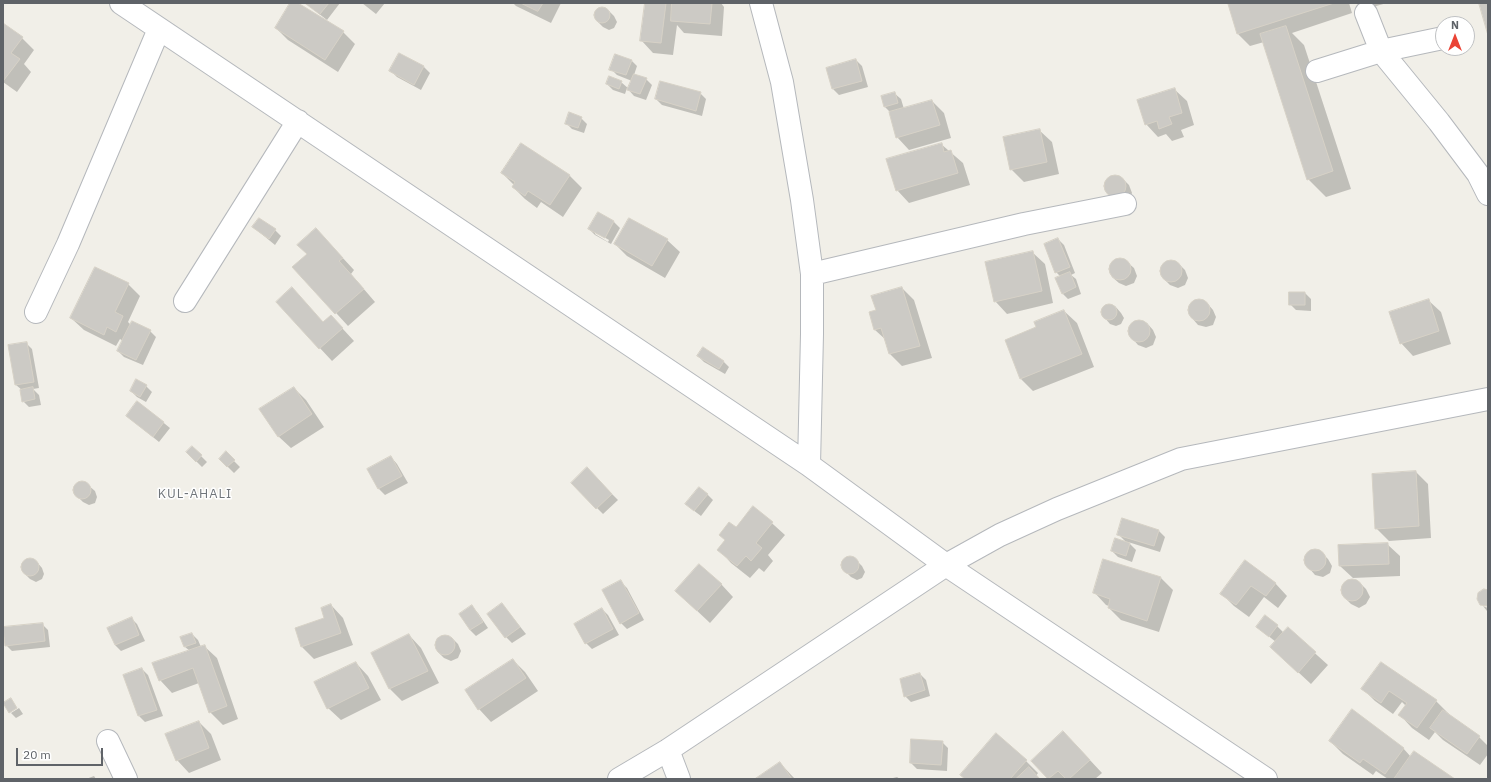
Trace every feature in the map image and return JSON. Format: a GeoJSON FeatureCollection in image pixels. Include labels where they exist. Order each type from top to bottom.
{"type":"FeatureCollection","features":[{"type":"Feature","properties":{"kind":"street"},"geometry":{"type":"LineString","coordinates":[[121,3],[809,465],[946,565],[1266,779]]}},
{"type":"Feature","properties":{"kind":"street"},"geometry":{"type":"LineString","coordinates":[[761,3],[782,82],[802,200],[812,274],[809,465]]}},
{"type":"Feature","properties":{"kind":"street"},"geometry":{"type":"LineString","coordinates":[[1366,13],[1381,51],[1439,122],[1478,174],[1488,194]]}},
{"type":"Feature","properties":{"kind":"street"},"geometry":{"type":"LineString","coordinates":[[36,312],[68,244],[159,29]]}},
{"type":"Feature","properties":{"kind":"street"},"geometry":{"type":"LineString","coordinates":[[1317,71],[1381,51],[1435,40]]}},
{"type":"Feature","properties":{"kind":"street"},"geometry":{"type":"LineString","coordinates":[[185,301],[298,121]]}},
{"type":"Feature","properties":{"kind":"street"},"geometry":{"type":"LineString","coordinates":[[812,274],[1024,224],[1125,204]]}},
{"type":"Feature","properties":{"kind":"street"},"geometry":{"type":"LineString","coordinates":[[618,779],[668,750],[946,565],[1000,535],[1057,509],[1181,459],[1488,399]]}},
{"type":"Feature","properties":{"kind":"street"},"geometry":{"type":"LineString","coordinates":[[108,741],[126,779]]}},
{"type":"Feature","properties":{"kind":"street"},"geometry":{"type":"LineString","coordinates":[[668,750],[679,779]]}},
{"type":"Feature","properties":{"kind":"building"},"geometry":{"type":"Polygon","coordinates":[[[290,3],[298,3],[344,31],[325,60],[275,28],[290,3]]]}},
{"type":"Feature","properties":{"kind":"building"},"geometry":{"type":"Polygon","coordinates":[[[305,3],[329,3],[320,14],[305,3]]]}},
{"type":"Feature","properties":{"kind":"building"},"geometry":{"type":"Polygon","coordinates":[[[521,3],[543,3],[538,11],[521,3]]]}},
{"type":"Feature","properties":{"kind":"building"},"geometry":{"type":"Polygon","coordinates":[[[645,3],[666,3],[661,43],[640,41],[645,3]]]}},
{"type":"Feature","properties":{"kind":"building"},"geometry":{"type":"Polygon","coordinates":[[[672,3],[712,3],[710,24],[671,21],[672,3]]]}},
{"type":"Feature","properties":{"kind":"building"},"geometry":{"type":"Polygon","coordinates":[[[1334,3],[1237,34],[1228,4],[1334,3]]]}},
{"type":"Feature","properties":{"kind":"building"},"geometry":{"type":"Polygon","coordinates":[[[1479,3],[1488,3],[1488,35],[1479,3]]]}},
{"type":"Feature","properties":{"kind":"building"},"geometry":{"type":"Polygon","coordinates":[[[599,7],[605,7],[610,12],[608,21],[605,23],[599,23],[594,18],[594,12],[599,7]]]}},
{"type":"Feature","properties":{"kind":"building"},"geometry":{"type":"Polygon","coordinates":[[[3,23],[23,37],[11,53],[20,59],[4,80],[3,23]]]}},
{"type":"Feature","properties":{"kind":"building"},"geometry":{"type":"Polygon","coordinates":[[[1286,26],[1333,171],[1307,180],[1260,34],[1286,26]]]}},
{"type":"Feature","properties":{"kind":"building"},"geometry":{"type":"Polygon","coordinates":[[[399,53],[424,66],[414,85],[389,71],[399,53]]]}},
{"type":"Feature","properties":{"kind":"building"},"geometry":{"type":"Polygon","coordinates":[[[615,54],[632,60],[626,75],[609,70],[615,54]]]}},
{"type":"Feature","properties":{"kind":"building"},"geometry":{"type":"Polygon","coordinates":[[[856,59],[862,81],[832,89],[826,68],[856,59]]]}},
{"type":"Feature","properties":{"kind":"building"},"geometry":{"type":"Polygon","coordinates":[[[634,74],[647,78],[640,94],[627,90],[634,74]]]}},
{"type":"Feature","properties":{"kind":"building"},"geometry":{"type":"Polygon","coordinates":[[[609,76],[622,81],[619,89],[606,84],[609,76]]]}},
{"type":"Feature","properties":{"kind":"building"},"geometry":{"type":"Polygon","coordinates":[[[660,81],[701,92],[696,111],[655,99],[660,81]]]}},
{"type":"Feature","properties":{"kind":"building"},"geometry":{"type":"Polygon","coordinates":[[[1175,88],[1182,113],[1169,117],[1172,124],[1159,129],[1157,121],[1145,125],[1137,100],[1175,88]]]}},
{"type":"Feature","properties":{"kind":"building"},"geometry":{"type":"Polygon","coordinates":[[[895,92],[898,103],[884,107],[881,96],[895,92]]]}},
{"type":"Feature","properties":{"kind":"building"},"geometry":{"type":"Polygon","coordinates":[[[932,100],[940,125],[896,138],[889,112],[932,100]]]}},
{"type":"Feature","properties":{"kind":"building"},"geometry":{"type":"Polygon","coordinates":[[[569,112],[582,117],[578,128],[565,124],[569,112]]]}},
{"type":"Feature","properties":{"kind":"building"},"geometry":{"type":"Polygon","coordinates":[[[1040,129],[1047,162],[1010,170],[1003,137],[1040,129]]]}},
{"type":"Feature","properties":{"kind":"building"},"geometry":{"type":"Polygon","coordinates":[[[521,143],[570,175],[550,205],[528,191],[525,196],[512,187],[515,182],[501,173],[521,143]]]}},
{"type":"Feature","properties":{"kind":"building"},"geometry":{"type":"Polygon","coordinates":[[[942,143],[944,152],[951,150],[958,173],[896,191],[886,159],[942,143]]]}},
{"type":"Feature","properties":{"kind":"building"},"geometry":{"type":"Polygon","coordinates":[[[1115,175],[1123,178],[1126,186],[1123,194],[1115,197],[1107,194],[1104,186],[1107,178],[1115,175]]]}},
{"type":"Feature","properties":{"kind":"building"},"geometry":{"type":"Polygon","coordinates":[[[598,212],[614,221],[605,238],[588,229],[598,212]]]}},
{"type":"Feature","properties":{"kind":"building"},"geometry":{"type":"Polygon","coordinates":[[[259,218],[276,229],[269,239],[252,227],[259,218]]]}},
{"type":"Feature","properties":{"kind":"building"},"geometry":{"type":"Polygon","coordinates":[[[629,218],[668,239],[652,266],[614,244],[629,218]]]}},
{"type":"Feature","properties":{"kind":"building"},"geometry":{"type":"Polygon","coordinates":[[[316,228],[343,258],[339,261],[364,289],[335,314],[292,267],[307,254],[297,245],[316,228]]]}},
{"type":"Feature","properties":{"kind":"building"},"geometry":{"type":"Polygon","coordinates":[[[1058,238],[1070,267],[1055,273],[1044,244],[1058,238]]]}},
{"type":"Feature","properties":{"kind":"building"},"geometry":{"type":"Polygon","coordinates":[[[1033,251],[1042,291],[994,302],[985,262],[1033,251]]]}},
{"type":"Feature","properties":{"kind":"building"},"geometry":{"type":"Polygon","coordinates":[[[1120,258],[1128,261],[1131,269],[1128,277],[1120,280],[1112,277],[1109,269],[1112,261],[1120,258]]]}},
{"type":"Feature","properties":{"kind":"building"},"geometry":{"type":"Polygon","coordinates":[[[1171,260],[1179,263],[1182,271],[1179,279],[1171,282],[1163,279],[1160,271],[1163,263],[1171,260]]]}},
{"type":"Feature","properties":{"kind":"building"},"geometry":{"type":"Polygon","coordinates":[[[95,267],[129,283],[115,312],[123,316],[116,332],[107,327],[104,335],[70,318],[95,267]]]}},
{"type":"Feature","properties":{"kind":"building"},"geometry":{"type":"Polygon","coordinates":[[[1070,272],[1076,287],[1062,294],[1055,278],[1070,272]]]}},
{"type":"Feature","properties":{"kind":"building"},"geometry":{"type":"Polygon","coordinates":[[[292,287],[323,322],[331,315],[343,328],[319,349],[276,302],[292,287]]]}},
{"type":"Feature","properties":{"kind":"building"},"geometry":{"type":"Polygon","coordinates":[[[902,287],[920,346],[889,354],[881,328],[874,330],[869,312],[876,310],[871,296],[902,287]]]}},
{"type":"Feature","properties":{"kind":"building"},"geometry":{"type":"Polygon","coordinates":[[[1289,292],[1305,292],[1305,305],[1289,305],[1289,292]]]}},
{"type":"Feature","properties":{"kind":"building"},"geometry":{"type":"Polygon","coordinates":[[[1199,299],[1207,302],[1210,310],[1207,318],[1199,321],[1191,318],[1188,310],[1191,302],[1199,299]]]}},
{"type":"Feature","properties":{"kind":"building"},"geometry":{"type":"Polygon","coordinates":[[[1429,299],[1439,331],[1400,344],[1389,312],[1429,299]]]}},
{"type":"Feature","properties":{"kind":"building"},"geometry":{"type":"Polygon","coordinates":[[[1106,304],[1112,304],[1117,309],[1115,318],[1112,320],[1106,320],[1101,315],[1101,309],[1106,304]]]}},
{"type":"Feature","properties":{"kind":"building"},"geometry":{"type":"Polygon","coordinates":[[[1064,310],[1082,354],[1020,379],[1005,340],[1036,327],[1034,322],[1064,310]]]}},
{"type":"Feature","properties":{"kind":"building"},"geometry":{"type":"Polygon","coordinates":[[[1139,320],[1147,323],[1150,331],[1147,339],[1139,342],[1131,339],[1128,331],[1131,323],[1139,320]]]}},
{"type":"Feature","properties":{"kind":"building"},"geometry":{"type":"Polygon","coordinates":[[[132,321],[151,330],[136,360],[117,351],[132,321]]]}},
{"type":"Feature","properties":{"kind":"building"},"geometry":{"type":"Polygon","coordinates":[[[27,342],[34,382],[15,385],[8,345],[27,342]]]}},
{"type":"Feature","properties":{"kind":"building"},"geometry":{"type":"Polygon","coordinates":[[[703,347],[724,361],[719,369],[697,356],[703,347]]]}},
{"type":"Feature","properties":{"kind":"building"},"geometry":{"type":"Polygon","coordinates":[[[136,379],[147,385],[140,397],[130,391],[136,379]]]}},
{"type":"Feature","properties":{"kind":"building"},"geometry":{"type":"Polygon","coordinates":[[[33,387],[35,399],[22,402],[20,390],[33,387]]]}},
{"type":"Feature","properties":{"kind":"building"},"geometry":{"type":"Polygon","coordinates":[[[294,387],[312,414],[278,437],[259,409],[294,387]]]}},
{"type":"Feature","properties":{"kind":"building"},"geometry":{"type":"Polygon","coordinates":[[[137,401],[164,422],[153,437],[126,416],[137,401]]]}},
{"type":"Feature","properties":{"kind":"building"},"geometry":{"type":"Polygon","coordinates":[[[192,446],[202,455],[196,462],[186,452],[192,446]]]}},
{"type":"Feature","properties":{"kind":"building"},"geometry":{"type":"Polygon","coordinates":[[[226,451],[235,460],[227,467],[219,459],[226,451]]]}},
{"type":"Feature","properties":{"kind":"building"},"geometry":{"type":"Polygon","coordinates":[[[391,456],[402,476],[378,489],[367,469],[391,456]]]}},
{"type":"Feature","properties":{"kind":"building"},"geometry":{"type":"Polygon","coordinates":[[[587,467],[612,494],[596,509],[571,483],[587,467]]]}},
{"type":"Feature","properties":{"kind":"building"},"geometry":{"type":"Polygon","coordinates":[[[1416,471],[1419,526],[1375,529],[1372,474],[1416,471]]]}},
{"type":"Feature","properties":{"kind":"building"},"geometry":{"type":"Polygon","coordinates":[[[82,481],[88,484],[91,490],[88,496],[82,499],[76,496],[73,490],[76,484],[82,481]]]}},
{"type":"Feature","properties":{"kind":"building"},"geometry":{"type":"Polygon","coordinates":[[[699,487],[708,494],[694,511],[685,504],[699,487]]]}},
{"type":"Feature","properties":{"kind":"building"},"geometry":{"type":"Polygon","coordinates":[[[753,506],[773,522],[756,543],[762,548],[751,561],[746,556],[737,566],[717,550],[725,540],[719,535],[729,522],[736,527],[753,506]]]}},
{"type":"Feature","properties":{"kind":"building"},"geometry":{"type":"Polygon","coordinates":[[[1122,518],[1159,530],[1154,546],[1117,535],[1122,518]]]}},
{"type":"Feature","properties":{"kind":"building"},"geometry":{"type":"Polygon","coordinates":[[[1115,538],[1130,543],[1126,556],[1111,551],[1115,538]]]}},
{"type":"Feature","properties":{"kind":"building"},"geometry":{"type":"Polygon","coordinates":[[[1388,543],[1389,564],[1339,566],[1338,545],[1388,543]]]}},
{"type":"Feature","properties":{"kind":"building"},"geometry":{"type":"Polygon","coordinates":[[[1315,549],[1323,552],[1326,560],[1323,568],[1315,571],[1307,568],[1304,560],[1307,552],[1315,549]]]}},
{"type":"Feature","properties":{"kind":"building"},"geometry":{"type":"Polygon","coordinates":[[[850,556],[856,559],[859,565],[856,571],[850,574],[844,571],[841,565],[844,559],[850,556]]]}},
{"type":"Feature","properties":{"kind":"building"},"geometry":{"type":"Polygon","coordinates":[[[30,558],[36,561],[39,567],[36,573],[30,576],[24,573],[21,567],[24,561],[30,558]]]}},
{"type":"Feature","properties":{"kind":"building"},"geometry":{"type":"Polygon","coordinates":[[[1103,559],[1161,577],[1147,621],[1108,608],[1110,599],[1093,593],[1103,559]]]}},
{"type":"Feature","properties":{"kind":"building"},"geometry":{"type":"Polygon","coordinates":[[[1245,560],[1276,583],[1266,596],[1251,586],[1236,605],[1220,594],[1245,560]]]}},
{"type":"Feature","properties":{"kind":"building"},"geometry":{"type":"Polygon","coordinates":[[[699,564],[722,584],[697,611],[675,591],[699,564]]]}},
{"type":"Feature","properties":{"kind":"building"},"geometry":{"type":"Polygon","coordinates":[[[1352,579],[1360,582],[1363,590],[1360,598],[1352,601],[1344,598],[1341,590],[1344,582],[1352,579]]]}},
{"type":"Feature","properties":{"kind":"building"},"geometry":{"type":"Polygon","coordinates":[[[621,580],[639,613],[620,624],[602,590],[621,580]]]}},
{"type":"Feature","properties":{"kind":"building"},"geometry":{"type":"Polygon","coordinates":[[[1484,589],[1488,590],[1488,606],[1480,605],[1477,599],[1478,593],[1484,589]]]}},
{"type":"Feature","properties":{"kind":"building"},"geometry":{"type":"Polygon","coordinates":[[[502,603],[520,627],[505,638],[487,614],[502,603]]]}},
{"type":"Feature","properties":{"kind":"building"},"geometry":{"type":"Polygon","coordinates":[[[331,604],[341,633],[301,647],[295,628],[324,618],[321,608],[331,604]]]}},
{"type":"Feature","properties":{"kind":"building"},"geometry":{"type":"Polygon","coordinates":[[[472,605],[483,622],[470,630],[459,614],[472,605]]]}},
{"type":"Feature","properties":{"kind":"building"},"geometry":{"type":"Polygon","coordinates":[[[602,608],[613,629],[585,644],[574,624],[602,608]]]}},
{"type":"Feature","properties":{"kind":"building"},"geometry":{"type":"Polygon","coordinates":[[[1265,615],[1278,625],[1269,637],[1256,627],[1265,615]]]}},
{"type":"Feature","properties":{"kind":"building"},"geometry":{"type":"Polygon","coordinates":[[[132,617],[139,635],[115,645],[107,628],[132,617]]]}},
{"type":"Feature","properties":{"kind":"building"},"geometry":{"type":"Polygon","coordinates":[[[43,623],[45,641],[5,646],[3,627],[43,623]]]}},
{"type":"Feature","properties":{"kind":"building"},"geometry":{"type":"Polygon","coordinates":[[[1288,627],[1316,652],[1298,673],[1270,647],[1288,627]]]}},
{"type":"Feature","properties":{"kind":"building"},"geometry":{"type":"Polygon","coordinates":[[[192,633],[196,643],[184,647],[180,637],[192,633]]]}},
{"type":"Feature","properties":{"kind":"building"},"geometry":{"type":"Polygon","coordinates":[[[409,634],[428,671],[389,689],[371,653],[409,634]]]}},
{"type":"Feature","properties":{"kind":"building"},"geometry":{"type":"Polygon","coordinates":[[[441,635],[449,635],[455,641],[455,649],[449,655],[441,655],[435,649],[435,641],[441,635]]]}},
{"type":"Feature","properties":{"kind":"building"},"geometry":{"type":"Polygon","coordinates":[[[205,645],[227,706],[209,713],[193,668],[159,681],[152,663],[205,645]]]}},
{"type":"Feature","properties":{"kind":"building"},"geometry":{"type":"Polygon","coordinates":[[[513,659],[526,678],[478,710],[465,690],[513,659]]]}},
{"type":"Feature","properties":{"kind":"building"},"geometry":{"type":"Polygon","coordinates":[[[356,662],[369,688],[327,709],[314,682],[356,662]]]}},
{"type":"Feature","properties":{"kind":"building"},"geometry":{"type":"Polygon","coordinates":[[[1381,662],[1437,700],[1417,728],[1398,715],[1407,703],[1389,691],[1381,703],[1361,689],[1381,662]]]}},
{"type":"Feature","properties":{"kind":"building"},"geometry":{"type":"Polygon","coordinates":[[[142,668],[157,710],[138,716],[123,675],[142,668]]]}},
{"type":"Feature","properties":{"kind":"building"},"geometry":{"type":"Polygon","coordinates":[[[920,673],[925,690],[904,697],[900,679],[920,673]]]}},
{"type":"Feature","properties":{"kind":"building"},"geometry":{"type":"Polygon","coordinates":[[[11,698],[17,708],[9,713],[3,703],[11,698]]]}},
{"type":"Feature","properties":{"kind":"building"},"geometry":{"type":"Polygon","coordinates":[[[1352,709],[1404,748],[1385,774],[1363,759],[1360,763],[1329,741],[1352,709]]]}},
{"type":"Feature","properties":{"kind":"building"},"geometry":{"type":"Polygon","coordinates":[[[1443,710],[1480,736],[1467,754],[1430,728],[1443,710]]]}},
{"type":"Feature","properties":{"kind":"building"},"geometry":{"type":"Polygon","coordinates":[[[199,721],[209,748],[176,761],[165,734],[199,721]]]}},
{"type":"Feature","properties":{"kind":"building"},"geometry":{"type":"Polygon","coordinates":[[[1063,731],[1090,760],[1069,779],[1066,779],[1058,771],[1048,779],[1031,761],[1063,731]]]}},
{"type":"Feature","properties":{"kind":"building"},"geometry":{"type":"Polygon","coordinates":[[[996,733],[1027,760],[1010,779],[965,779],[960,775],[996,733]]]}},
{"type":"Feature","properties":{"kind":"building"},"geometry":{"type":"Polygon","coordinates":[[[911,739],[943,741],[941,765],[910,763],[911,739]]]}},
{"type":"Feature","properties":{"kind":"building"},"geometry":{"type":"Polygon","coordinates":[[[1414,751],[1455,779],[1394,779],[1414,751]]]}},
{"type":"Feature","properties":{"kind":"building"},"geometry":{"type":"Polygon","coordinates":[[[780,762],[792,779],[755,779],[780,762]]]}},
{"type":"Feature","properties":{"kind":"building"},"geometry":{"type":"Polygon","coordinates":[[[1029,767],[1040,779],[1016,779],[1029,767]]]}},
{"type":"Feature","properties":{"kind":"district","name":"KUL-AHALI"},"geometry":{"type":"Point","coordinates":[195,494]}}]}
